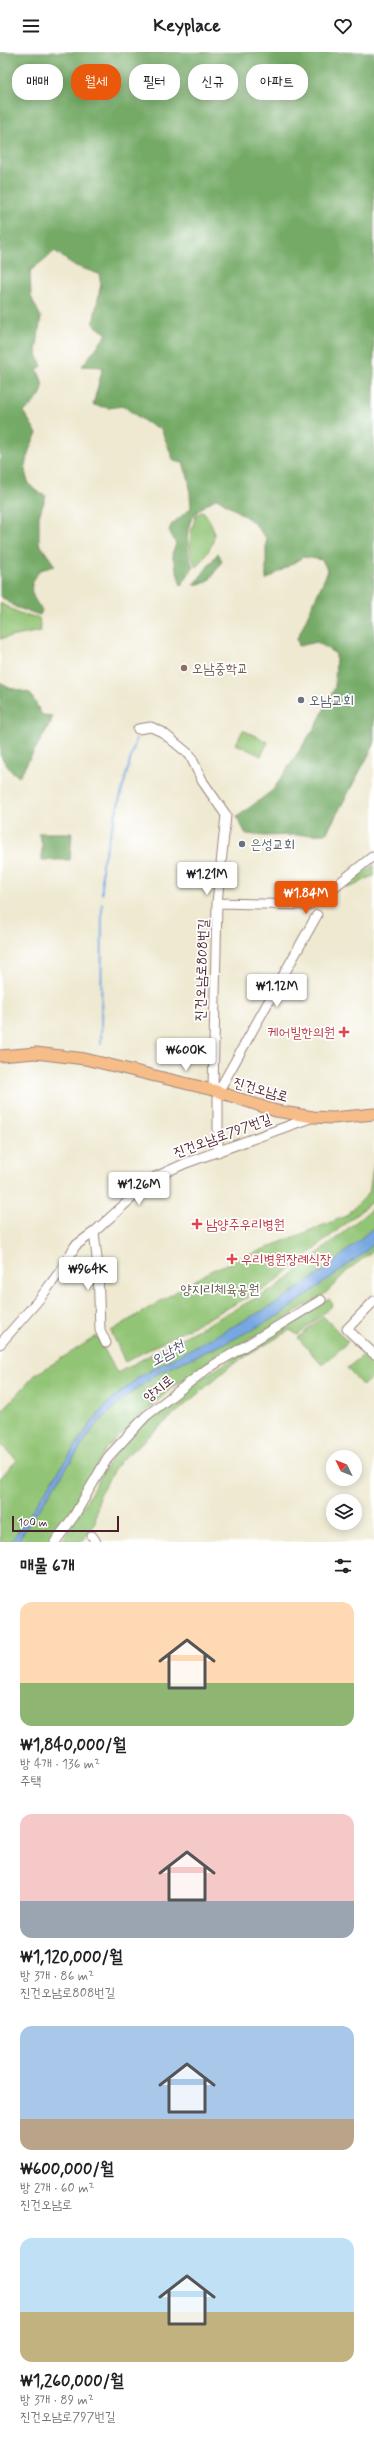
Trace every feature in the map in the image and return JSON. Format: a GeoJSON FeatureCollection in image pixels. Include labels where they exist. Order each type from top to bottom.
{"type":"FeatureCollection","features":[{"type":"Feature","properties":{"kind":"main road","name":"진건오남로"},"geometry":{"type":"LineString","coordinates":[[0,1056],[36,1053],[61,1054],[215,1091],[254,1105],[312,1117],[333,1118],[374,1114]]}},
{"type":"Feature","properties":{"kind":"street","name":"진건오남로808번길"},"geometry":{"type":"LineString","coordinates":[[138,729],[151,727],[162,732],[190,755],[203,782],[226,815],[217,904],[215,1091],[218,1152]]}},
{"type":"Feature","properties":{"kind":"street"},"geometry":{"type":"LineString","coordinates":[[217,904],[309,905],[318,900],[372,857]]}},
{"type":"Feature","properties":{"kind":"street"},"geometry":{"type":"LineString","coordinates":[[215,1091],[317,915]]}},
{"type":"Feature","properties":{"kind":"street","name":"진건오남로797번길"},"geometry":{"type":"LineString","coordinates":[[0,1344],[55,1278],[75,1246],[94,1232],[155,1177],[186,1162],[218,1152],[312,1117]]}},
{"type":"Feature","properties":{"kind":"street"},"geometry":{"type":"LineString","coordinates":[[94,1232],[98,1267],[100,1330],[106,1343]]}},
{"type":"Feature","properties":{"kind":"street","name":"양지로"},"geometry":{"type":"LineString","coordinates":[[55,1542],[74,1516],[108,1458],[146,1416],[171,1394],[207,1369],[321,1300]]}},
{"type":"Feature","properties":{"kind":"street"},"geometry":{"type":"LineString","coordinates":[[374,1301],[348,1329],[374,1354]]}},
{"type":"Feature","properties":{"kind":"green space"},"geometry":{"type":"Polygon","coordinates":[[[0,52],[374,52],[374,745],[326,834],[265,836],[246,834],[237,817],[273,790],[317,724],[335,687],[336,654],[317,642],[299,646],[297,639],[328,571],[322,560],[303,557],[266,580],[266,538],[252,521],[217,498],[199,510],[191,521],[188,534],[188,548],[193,567],[181,586],[172,554],[176,544],[169,530],[172,524],[191,508],[189,480],[183,463],[174,461],[161,429],[147,423],[123,406],[109,408],[93,405],[103,367],[82,366],[107,334],[93,324],[101,284],[99,274],[73,265],[55,251],[30,271],[31,297],[41,317],[36,352],[42,366],[37,370],[41,377],[42,389],[38,398],[24,412],[37,434],[26,460],[25,469],[27,477],[30,485],[36,491],[46,496],[39,516],[39,543],[55,566],[40,570],[33,582],[33,595],[42,610],[40,615],[15,607],[0,596],[0,52]]]}},
{"type":"Feature","properties":{"kind":"green space"},"geometry":{"type":"Polygon","coordinates":[[[203,511],[209,519],[214,533],[211,546],[196,567],[191,553],[190,541],[196,515],[203,511]]]}},
{"type":"Feature","properties":{"kind":"green space"},"geometry":{"type":"Polygon","coordinates":[[[218,553],[222,561],[208,582],[194,585],[218,553]]]}},
{"type":"Feature","properties":{"kind":"green space"},"geometry":{"type":"Polygon","coordinates":[[[0,603],[19,613],[39,618],[41,631],[0,639],[0,603]]]}},
{"type":"Feature","properties":{"kind":"green space"},"geometry":{"type":"Polygon","coordinates":[[[0,682],[7,687],[30,693],[42,715],[52,716],[51,722],[19,777],[10,770],[0,755],[0,682]]]}},
{"type":"Feature","properties":{"kind":"green space"},"geometry":{"type":"Polygon","coordinates":[[[243,730],[268,742],[261,756],[236,744],[243,730]]]}},
{"type":"Feature","properties":{"kind":"green space"},"geometry":{"type":"Polygon","coordinates":[[[38,833],[72,833],[70,860],[42,860],[42,843],[38,833]]]}},
{"type":"Feature","properties":{"kind":"green space"},"geometry":{"type":"Polygon","coordinates":[[[374,865],[374,876],[356,885],[345,887],[374,865]]]}},
{"type":"Feature","properties":{"kind":"green space","name":"양지리체육공원"},"geometry":{"type":"Polygon","coordinates":[[[374,1163],[374,1200],[271,1285],[125,1362],[111,1331],[212,1270],[346,1216],[369,1193],[374,1163]]]}},
{"type":"Feature","properties":{"kind":"green space"},"geometry":{"type":"Polygon","coordinates":[[[374,1207],[374,1250],[347,1271],[325,1294],[172,1387],[106,1449],[75,1505],[49,1542],[0,1542],[0,1478],[17,1460],[0,1444],[0,1413],[35,1375],[97,1336],[117,1373],[278,1286],[374,1207]]]}},
{"type":"Feature","properties":{"kind":"green space"},"geometry":{"type":"Polygon","coordinates":[[[329,1299],[333,1305],[298,1335],[290,1330],[230,1366],[119,1462],[99,1495],[95,1523],[82,1542],[62,1542],[111,1459],[130,1436],[181,1391],[329,1299]]]}},
{"type":"Feature","properties":{"kind":"green space"},"geometry":{"type":"Polygon","coordinates":[[[323,1316],[348,1342],[322,1365],[298,1338],[323,1316]]]}},
{"type":"Feature","properties":{"kind":"green space"},"geometry":{"type":"Polygon","coordinates":[[[366,1353],[374,1361],[374,1375],[363,1386],[347,1368],[366,1353]]]}},
{"type":"Feature","properties":{"kind":"water"},"geometry":{"type":"Polygon","coordinates":[[[374,1227],[374,1243],[364,1253],[280,1315],[228,1342],[160,1372],[122,1400],[95,1426],[17,1542],[11,1542],[91,1423],[108,1403],[140,1376],[275,1304],[325,1270],[374,1227]]]}},
{"type":"Feature","properties":{"kind":"waterway"},"geometry":{"type":"LineString","coordinates":[[102,894],[102,864],[136,739]]}},
{"type":"Feature","properties":{"kind":"waterway"},"geometry":{"type":"LineString","coordinates":[[101,1044],[102,904]]}},
{"type":"Feature","properties":{"kind":"place","name":"오남중학교"},"geometry":{"type":"Point","coordinates":[184,668]}},
{"type":"Feature","properties":{"kind":"place","name":"오남교회"},"geometry":{"type":"Point","coordinates":[301,700]}},
{"type":"Feature","properties":{"kind":"place","name":"은성교회"},"geometry":{"type":"Point","coordinates":[242,844]}},
{"type":"Feature","properties":{"kind":"place","name":"케어빌한의원"},"geometry":{"type":"Point","coordinates":[344,1032]}},
{"type":"Feature","properties":{"kind":"place","name":"남양주우리병원"},"geometry":{"type":"Point","coordinates":[197,1224]}},
{"type":"Feature","properties":{"kind":"place","name":"우리병원장례식장"},"geometry":{"type":"Point","coordinates":[232,1259]}},
{"type":"Feature","properties":{"kind":"water label","name":"오남천"},"geometry":{"type":"Point","coordinates":[167,1353]}}]}
